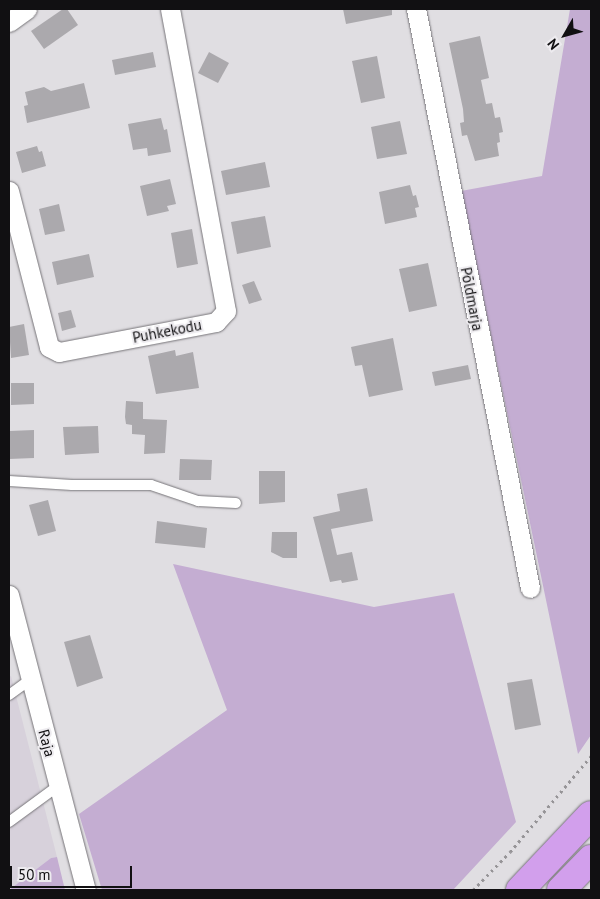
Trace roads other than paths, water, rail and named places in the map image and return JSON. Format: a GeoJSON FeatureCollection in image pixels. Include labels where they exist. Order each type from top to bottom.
{"type":"FeatureCollection","features":[{"type":"Feature","properties":{"kind":"highway"},"geometry":{"type":"LineString","coordinates":[[520,890],[591,815]]}},
{"type":"Feature","properties":{"kind":"highway"},"geometry":{"type":"LineString","coordinates":[[561,890],[591,859]]}},
{"type":"Feature","properties":{"kind":"street"},"geometry":{"type":"LineString","coordinates":[[9,22],[27,9]]}},
{"type":"Feature","properties":{"kind":"street","name":"Puhkekodu"},"geometry":{"type":"LineString","coordinates":[[9,192],[49,347],[59,352],[216,322],[226,311],[170,9]]}},
{"type":"Feature","properties":{"kind":"street","name":"Põldmarja"},"geometry":{"type":"LineString","coordinates":[[416,9],[530,588]]}},
{"type":"Feature","properties":{"kind":"street","name":"Raja"},"geometry":{"type":"LineString","coordinates":[[9,595],[86,890]]}},
{"type":"Feature","properties":{"kind":"lane"},"geometry":{"type":"LineString","coordinates":[[9,481],[72,485],[151,486],[198,501],[236,503]]}},
{"type":"Feature","properties":{"kind":"lane"},"geometry":{"type":"LineString","coordinates":[[9,696],[30,679]]}},
{"type":"Feature","properties":{"kind":"lane"},"geometry":{"type":"LineString","coordinates":[[9,822],[58,786]]}}]}
